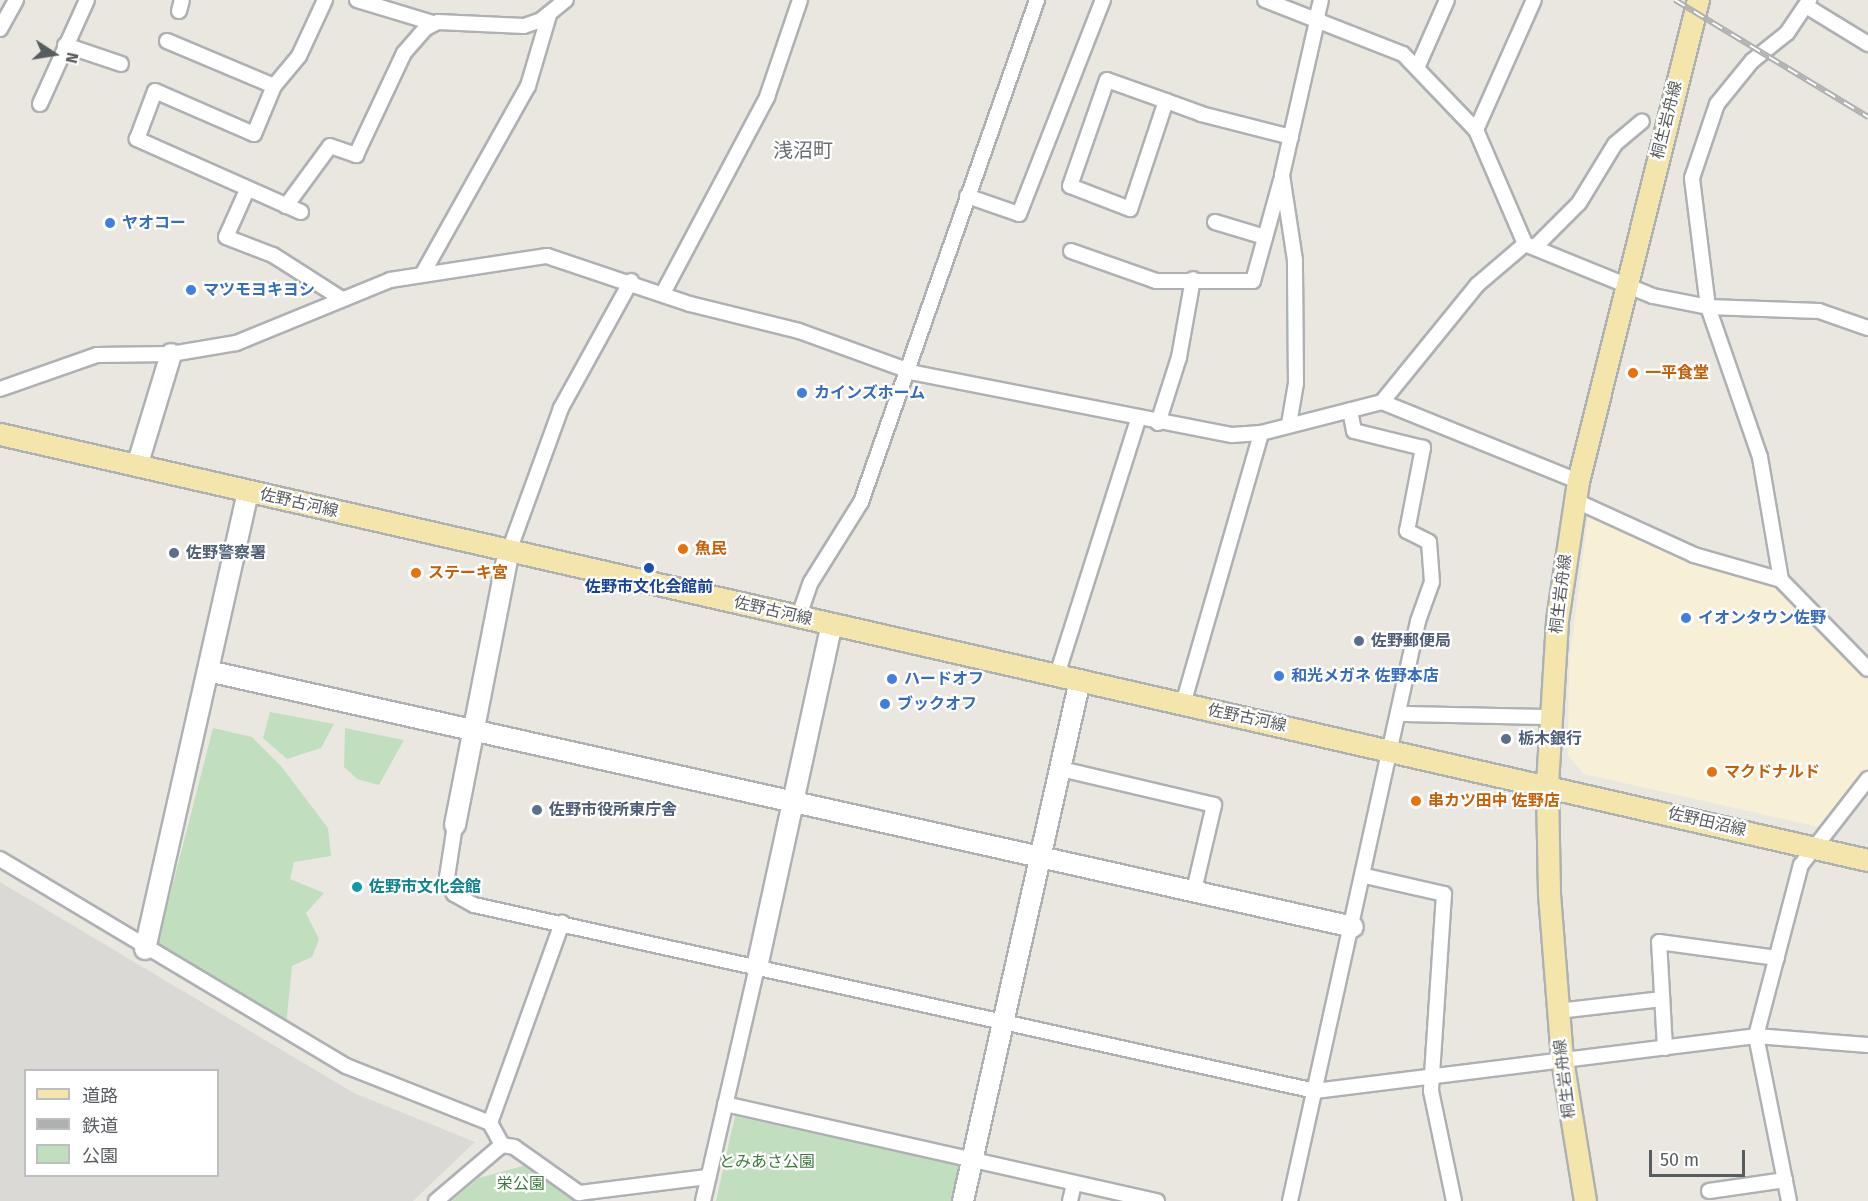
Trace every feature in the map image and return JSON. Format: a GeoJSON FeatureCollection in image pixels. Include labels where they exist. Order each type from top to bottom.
{"type":"FeatureCollection","features":[{"type":"Feature","properties":{"kind":"main road","name":"桐生岩舟線"},"geometry":{"type":"LineString","coordinates":[[1585,1201],[1562,1059],[1558,1011],[1547,784],[1549,717],[1576,491],[1625,286],[1698,0]]}},
{"type":"Feature","properties":{"kind":"main road","name":"佐野古河線"},"geometry":{"type":"LineString","coordinates":[[0,435],[1183,704],[1547,784]]}},
{"type":"Feature","properties":{"kind":"main road","name":"佐野田沼線"},"geometry":{"type":"LineString","coordinates":[[1547,784],[1867,860]]}},
{"type":"Feature","properties":{"kind":"street"},"geometry":{"type":"LineString","coordinates":[[0,28],[16,0]]}},
{"type":"Feature","properties":{"kind":"street"},"geometry":{"type":"LineString","coordinates":[[40,104],[87,0]]}},
{"type":"Feature","properties":{"kind":"street"},"geometry":{"type":"LineString","coordinates":[[302,212],[247,190],[137,139],[155,91],[254,134],[274,86],[299,56],[325,0]]}},
{"type":"Feature","properties":{"kind":"street"},"geometry":{"type":"LineString","coordinates":[[357,0],[433,23],[509,27],[549,15],[566,0]]}},
{"type":"Feature","properties":{"kind":"street"},"geometry":{"type":"LineString","coordinates":[[663,293],[767,97],[800,0]]}},
{"type":"Feature","properties":{"kind":"street"},"geometry":{"type":"LineString","coordinates":[[799,616],[811,582],[861,502],[1037,0]]}},
{"type":"Feature","properties":{"kind":"street"},"geometry":{"type":"LineString","coordinates":[[967,196],[1019,214],[1103,0]]}},
{"type":"Feature","properties":{"kind":"street"},"geometry":{"type":"LineString","coordinates":[[1265,0],[1318,17],[1403,54],[1476,130],[1530,246],[1625,286],[1708,307],[1819,310],[1868,328]]}},
{"type":"Feature","properties":{"kind":"street"},"geometry":{"type":"LineString","coordinates":[[1071,251],[1156,281],[1193,279],[1253,281],[1282,175],[1321,0]]}},
{"type":"Feature","properties":{"kind":"street"},"geometry":{"type":"LineString","coordinates":[[1417,68],[1447,0]]}},
{"type":"Feature","properties":{"kind":"street"},"geometry":{"type":"LineString","coordinates":[[1476,130],[1534,0]]}},
{"type":"Feature","properties":{"kind":"street"},"geometry":{"type":"LineString","coordinates":[[1781,580],[1760,457],[1708,307],[1692,188],[1697,152],[1718,104],[1808,3],[1868,45]]}},
{"type":"Feature","properties":{"kind":"street"},"geometry":{"type":"LineString","coordinates":[[423,273],[528,86],[549,15]]}},
{"type":"Feature","properties":{"kind":"street"},"geometry":{"type":"LineString","coordinates":[[286,206],[330,146],[356,155],[404,52],[433,23]]}},
{"type":"Feature","properties":{"kind":"street"},"geometry":{"type":"LineString","coordinates":[[167,41],[274,86]]}},
{"type":"Feature","properties":{"kind":"street"},"geometry":{"type":"LineString","coordinates":[[65,45],[121,64]]}},
{"type":"Feature","properties":{"kind":"street"},"geometry":{"type":"LineString","coordinates":[[1166,101],[1130,209],[1070,186],[1107,80],[1166,101],[1291,137]]}},
{"type":"Feature","properties":{"kind":"street"},"geometry":{"type":"LineString","coordinates":[[0,389],[97,355],[171,354],[236,343],[342,299],[423,273],[547,256],[663,293],[799,331],[906,369],[1158,423],[1232,435],[1261,433],[1382,402],[1477,285],[1530,246],[1579,202],[1615,144],[1642,121]]}},
{"type":"Feature","properties":{"kind":"street"},"geometry":{"type":"LineString","coordinates":[[1282,175],[1295,260],[1296,383],[1289,424]]}},
{"type":"Feature","properties":{"kind":"street"},"geometry":{"type":"LineString","coordinates":[[247,190],[226,237],[273,255],[342,299]]}},
{"type":"Feature","properties":{"kind":"street"},"geometry":{"type":"LineString","coordinates":[[1215,222],[1265,237]]}},
{"type":"Feature","properties":{"kind":"street"},"geometry":{"type":"LineString","coordinates":[[1158,423],[1179,357],[1193,279]]}},
{"type":"Feature","properties":{"kind":"street"},"geometry":{"type":"LineString","coordinates":[[631,281],[561,408],[509,551],[455,825],[447,877],[454,894],[474,905],[757,967],[1004,1025],[1315,1091],[1756,1036],[1868,1045]]}},
{"type":"Feature","properties":{"kind":"street"},"geometry":{"type":"LineString","coordinates":[[138,466],[171,354]]}},
{"type":"Feature","properties":{"kind":"street"},"geometry":{"type":"LineString","coordinates":[[1382,402],[1576,491],[1694,555],[1781,580],[1868,669]]}},
{"type":"Feature","properties":{"kind":"street"},"geometry":{"type":"LineString","coordinates":[[1290,1201],[1401,714],[1418,621],[1432,582],[1429,542],[1407,531],[1423,448],[1354,431],[1350,410]]}},
{"type":"Feature","properties":{"kind":"street"},"geometry":{"type":"LineString","coordinates":[[1057,675],[1138,419]]}},
{"type":"Feature","properties":{"kind":"street"},"geometry":{"type":"LineString","coordinates":[[1183,704],[1261,433]]}},
{"type":"Feature","properties":{"kind":"street"},"geometry":{"type":"LineString","coordinates":[[145,949],[248,491]]}},
{"type":"Feature","properties":{"kind":"street"},"geometry":{"type":"LineString","coordinates":[[703,1201],[832,624]]}},
{"type":"Feature","properties":{"kind":"street"},"geometry":{"type":"LineString","coordinates":[[208,671],[475,728],[1353,927]]}},
{"type":"Feature","properties":{"kind":"street"},"geometry":{"type":"LineString","coordinates":[[963,1201],[1080,680]]}},
{"type":"Feature","properties":{"kind":"street"},"geometry":{"type":"LineString","coordinates":[[1401,714],[1549,717]]}},
{"type":"Feature","properties":{"kind":"street"},"geometry":{"type":"LineString","coordinates":[[1061,769],[1214,805],[1194,890]]}},
{"type":"Feature","properties":{"kind":"street"},"geometry":{"type":"LineString","coordinates":[[1789,1201],[1756,1036],[1801,866],[1812,847],[1868,779]]}},
{"type":"Feature","properties":{"kind":"street"},"geometry":{"type":"LineString","coordinates":[[0,859],[145,949],[346,1066],[490,1123],[502,1145]]}},
{"type":"Feature","properties":{"kind":"street"},"geometry":{"type":"LineString","coordinates":[[1365,876],[1444,894],[1432,1075],[1454,1201]]}},
{"type":"Feature","properties":{"kind":"street"},"geometry":{"type":"LineString","coordinates":[[490,1123],[562,923]]}},
{"type":"Feature","properties":{"kind":"street"},"geometry":{"type":"LineString","coordinates":[[1665,1048],[1659,942],[1777,958]]}},
{"type":"Feature","properties":{"kind":"street"},"geometry":{"type":"LineString","coordinates":[[1558,1011],[1662,999]]}},
{"type":"Feature","properties":{"kind":"street"},"geometry":{"type":"LineString","coordinates":[[725,1104],[1157,1201]]}},
{"type":"Feature","properties":{"kind":"street"},"geometry":{"type":"LineString","coordinates":[[436,1201],[502,1145],[514,1147],[579,1193],[708,1177]]}},
{"type":"Feature","properties":{"kind":"street"},"geometry":{"type":"LineString","coordinates":[[1709,1191],[1785,1180]]}},
{"type":"Feature","properties":{"kind":"street"},"geometry":{"type":"LineString","coordinates":[[1070,1201],[1074,1183]]}},
{"type":"Feature","properties":{"kind":"shaded area"},"geometry":{"type":"Polygon","coordinates":[[[1588,516],[1689,559],[1774,584],[1868,678],[1868,769],[1819,827],[1584,774],[1568,755],[1569,664],[1588,516]]]}},
{"type":"Feature","properties":{"kind":"shaded area"},"geometry":{"type":"Polygon","coordinates":[[[0,882],[354,1093],[475,1142],[413,1201],[0,1201],[0,882]]]}},
{"type":"Feature","properties":{"kind":"green space"},"geometry":{"type":"Polygon","coordinates":[[[270,712],[334,724],[321,748],[287,759],[263,738],[270,712]]]}},
{"type":"Feature","properties":{"kind":"green space"},"geometry":{"type":"Polygon","coordinates":[[[213,728],[252,737],[281,766],[328,828],[331,856],[294,862],[290,879],[324,893],[306,913],[319,939],[312,957],[292,966],[286,1026],[157,946],[213,728]]]}},
{"type":"Feature","properties":{"kind":"green space"},"geometry":{"type":"Polygon","coordinates":[[[345,728],[404,740],[379,785],[357,779],[344,767],[345,728]]]}},
{"type":"Feature","properties":{"kind":"green space","name":"とみあさ公園"},"geometry":{"type":"Polygon","coordinates":[[[735,1116],[967,1167],[959,1201],[716,1201],[735,1116]]]}},
{"type":"Feature","properties":{"kind":"green space","name":"栄公園"},"geometry":{"type":"Polygon","coordinates":[[[523,1166],[596,1201],[452,1201],[479,1178],[523,1166]]]}},
{"type":"Feature","properties":{"kind":"railway"},"geometry":{"type":"LineString","coordinates":[[1675,0],[1868,117]]}},
{"type":"Feature","properties":{"kind":"place","name":"ヤオコー"},"geometry":{"type":"Point","coordinates":[110,223]}},
{"type":"Feature","properties":{"kind":"place","name":"マツモヨキヨシ"},"geometry":{"type":"Point","coordinates":[191,290]}},
{"type":"Feature","properties":{"kind":"place","name":"一平食堂"},"geometry":{"type":"Point","coordinates":[1633,373]}},
{"type":"Feature","properties":{"kind":"place","name":"カインズホーム"},"geometry":{"type":"Point","coordinates":[802,393]}},
{"type":"Feature","properties":{"kind":"place","name":"魚民"},"geometry":{"type":"Point","coordinates":[683,549]}},
{"type":"Feature","properties":{"kind":"place","name":"佐野警察署"},"geometry":{"type":"Point","coordinates":[174,553]}},
{"type":"Feature","properties":{"kind":"place","name":"佐野市文化会館前"},"geometry":{"type":"Point","coordinates":[649,568]}},
{"type":"Feature","properties":{"kind":"place","name":"ステーキ宮"},"geometry":{"type":"Point","coordinates":[416,573]}},
{"type":"Feature","properties":{"kind":"place","name":"イオンタウン佐野"},"geometry":{"type":"Point","coordinates":[1686,618]}},
{"type":"Feature","properties":{"kind":"place","name":"佐野郵便局"},"geometry":{"type":"Point","coordinates":[1359,641]}},
{"type":"Feature","properties":{"kind":"place","name":"和光メガネ 佐野本店"},"geometry":{"type":"Point","coordinates":[1279,676]}},
{"type":"Feature","properties":{"kind":"place","name":"ハードオフ"},"geometry":{"type":"Point","coordinates":[892,679]}},
{"type":"Feature","properties":{"kind":"place","name":"ブックオフ"},"geometry":{"type":"Point","coordinates":[885,704]}},
{"type":"Feature","properties":{"kind":"place","name":"栃木銀行"},"geometry":{"type":"Point","coordinates":[1506,739]}},
{"type":"Feature","properties":{"kind":"place","name":"マクドナルド"},"geometry":{"type":"Point","coordinates":[1712,772]}},
{"type":"Feature","properties":{"kind":"place","name":"串カツ田中 佐野店"},"geometry":{"type":"Point","coordinates":[1416,801]}},
{"type":"Feature","properties":{"kind":"place","name":"佐野市役所東庁舎"},"geometry":{"type":"Point","coordinates":[537,810]}},
{"type":"Feature","properties":{"kind":"place","name":"佐野市文化会館"},"geometry":{"type":"Point","coordinates":[357,887]}},
{"type":"Feature","properties":{"kind":"district","name":"浅沼町"},"geometry":{"type":"Point","coordinates":[803,150]}}]}
